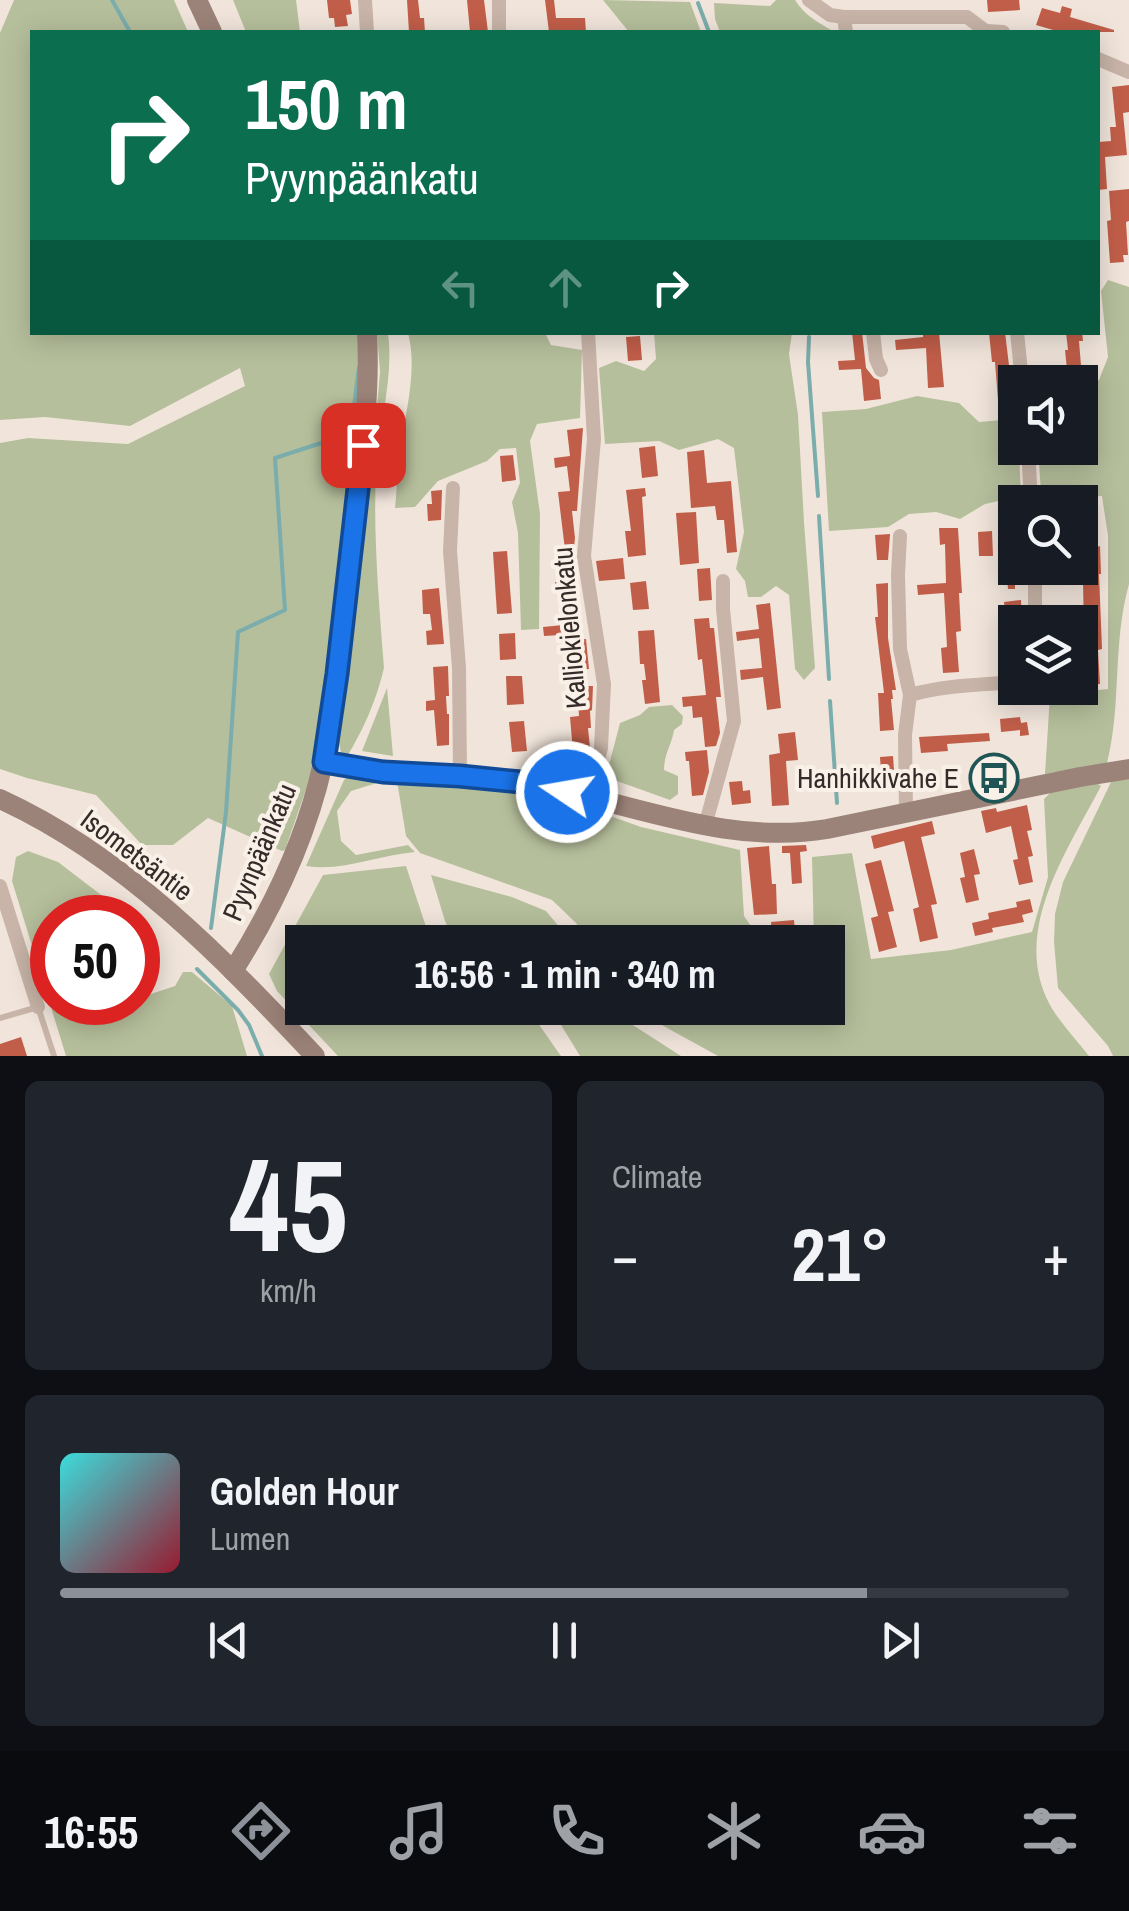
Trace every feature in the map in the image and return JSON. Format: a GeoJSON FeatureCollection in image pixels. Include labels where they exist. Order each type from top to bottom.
{"type":"FeatureCollection","features":[{"type":"Feature","properties":{"kind":"main road"},"geometry":{"type":"LineString","coordinates":[[198,0],[211,30]]}},
{"type":"Feature","properties":{"kind":"main road","name":"Pyynpäänkatu"},"geometry":{"type":"LineString","coordinates":[[233,971],[288,865],[324,762],[367,412],[367,335]]}},
{"type":"Feature","properties":{"kind":"main road"},"geometry":{"type":"LineString","coordinates":[[324,762],[383,772],[520,782],[706,826],[761,834],[827,829],[1129,769]]}},
{"type":"Feature","properties":{"kind":"main road","name":"Isometsäntie"},"geometry":{"type":"LineString","coordinates":[[0,798],[41,819],[138,885],[233,971],[315,1056]]}},
{"type":"Feature","properties":{"kind":"street"},"geometry":{"type":"LineString","coordinates":[[365,0],[368,30]]}},
{"type":"Feature","properties":{"kind":"street"},"geometry":{"type":"LineString","coordinates":[[499,0],[499,30]]}},
{"type":"Feature","properties":{"kind":"street"},"geometry":{"type":"LineString","coordinates":[[809,0],[845,25],[967,17],[989,30]]}},
{"type":"Feature","properties":{"kind":"street"},"geometry":{"type":"LineString","coordinates":[[1100,60],[1129,72]]}},
{"type":"Feature","properties":{"kind":"street","name":"Kalliokielonkatu"},"geometry":{"type":"LineString","coordinates":[[587,798],[601,748],[604,684],[584,556],[594,440],[588,335]]}},
{"type":"Feature","properties":{"kind":"street"},"geometry":{"type":"LineString","coordinates":[[873,335],[881,370]]}},
{"type":"Feature","properties":{"kind":"street"},"geometry":{"type":"LineString","coordinates":[[1017,335],[1020,365]]}},
{"type":"Feature","properties":{"kind":"street"},"geometry":{"type":"LineString","coordinates":[[453,488],[450,551],[459,668],[460,776]]}},
{"type":"Feature","properties":{"kind":"street"},"geometry":{"type":"LineString","coordinates":[[900,536],[900,649],[910,695],[906,813]]}},
{"type":"Feature","properties":{"kind":"street"},"geometry":{"type":"LineString","coordinates":[[706,826],[734,721],[722,581]]}},
{"type":"Feature","properties":{"kind":"street"},"geometry":{"type":"LineString","coordinates":[[910,695],[959,684],[998,683]]}},
{"type":"Feature","properties":{"kind":"street"},"geometry":{"type":"LineString","coordinates":[[0,886],[30,982]]}},
{"type":"Feature","properties":{"kind":"lane"},"geometry":{"type":"LineString","coordinates":[[0,1018],[30,1009]]}},
{"type":"Feature","properties":{"kind":"lane"},"geometry":{"type":"LineString","coordinates":[[44,1025],[54,1056]]}},
{"type":"Feature","properties":{"kind":"green space"},"geometry":{"type":"Polygon","coordinates":[[[14,0],[174,0],[187,30],[30,30],[30,335],[359,335],[362,351],[346,435],[353,456],[331,667],[312,772],[285,850],[208,818],[173,845],[142,845],[96,795],[0,769],[0,443],[28,438],[128,444],[245,386],[240,368],[130,426],[45,417],[0,420],[0,33],[14,0]]]}},
{"type":"Feature","properties":{"kind":"green space"},"geometry":{"type":"Polygon","coordinates":[[[233,0],[296,0],[300,30],[245,30],[233,0]]]}},
{"type":"Feature","properties":{"kind":"green space"},"geometry":{"type":"Polygon","coordinates":[[[603,0],[690,2],[700,30],[627,30],[603,0]]]}},
{"type":"Feature","properties":{"kind":"green space"},"geometry":{"type":"Polygon","coordinates":[[[776,0],[795,0],[831,30],[719,30],[715,19],[714,3],[770,6],[776,0]]]}},
{"type":"Feature","properties":{"kind":"green space"},"geometry":{"type":"Polygon","coordinates":[[[1108,280],[1129,287],[1129,584],[1120,629],[1112,741],[1107,763],[1045,774],[1049,705],[1098,705],[1098,690],[1108,689],[1108,536],[1102,496],[1098,496],[1098,485],[1041,485],[1039,465],[1098,465],[1098,380],[1108,357],[1101,291],[1108,280]]]}},
{"type":"Feature","properties":{"kind":"green space"},"geometry":{"type":"Polygon","coordinates":[[[377,335],[388,335],[388,384],[375,494],[384,668],[369,714],[346,758],[339,743],[380,372],[377,335]]]}},
{"type":"Feature","properties":{"kind":"green space"},"geometry":{"type":"Polygon","coordinates":[[[408,335],[546,335],[551,345],[582,350],[580,418],[537,424],[530,441],[540,514],[539,629],[521,630],[518,533],[512,502],[520,483],[516,448],[500,449],[487,461],[438,481],[415,507],[395,508],[411,347],[408,335]]]}},
{"type":"Feature","properties":{"kind":"green space"},"geometry":{"type":"Polygon","coordinates":[[[654,335],[792,335],[789,354],[798,415],[815,668],[804,680],[795,669],[789,595],[776,586],[761,597],[748,597],[745,581],[736,569],[744,532],[734,448],[718,439],[679,450],[659,441],[605,444],[599,368],[616,361],[644,371],[656,359],[654,335]]]}},
{"type":"Feature","properties":{"kind":"green space"},"geometry":{"type":"Polygon","coordinates":[[[917,396],[959,403],[979,422],[998,420],[998,465],[1020,465],[1021,485],[998,485],[998,501],[960,519],[936,512],[909,514],[888,527],[829,531],[822,412],[866,409],[917,396]]]}},
{"type":"Feature","properties":{"kind":"green space"},"geometry":{"type":"Polygon","coordinates":[[[387,688],[393,756],[362,751],[387,688]]]}},
{"type":"Feature","properties":{"kind":"green space"},"geometry":{"type":"Polygon","coordinates":[[[672,705],[683,716],[682,724],[674,730],[664,764],[664,770],[678,776],[678,794],[670,800],[617,781],[609,765],[620,723],[649,707],[672,705]]]}},
{"type":"Feature","properties":{"kind":"green space"},"geometry":{"type":"Polygon","coordinates":[[[349,776],[380,782],[351,791],[337,811],[341,841],[356,855],[408,845],[415,852],[333,867],[306,866],[349,776]]]}},
{"type":"Feature","properties":{"kind":"green space"},"geometry":{"type":"Polygon","coordinates":[[[1129,779],[1129,1056],[1113,1056],[1058,988],[1055,914],[1063,882],[1112,780],[1129,779]]]}},
{"type":"Feature","properties":{"kind":"green space"},"geometry":{"type":"Polygon","coordinates":[[[397,781],[474,783],[585,807],[641,827],[740,850],[744,916],[750,925],[577,925],[552,900],[420,853],[406,836],[397,781]]]}},
{"type":"Feature","properties":{"kind":"green space"},"geometry":{"type":"Polygon","coordinates":[[[1095,782],[1101,786],[1049,889],[1037,944],[1038,972],[1047,999],[1089,1056],[718,1056],[662,1025],[845,1025],[845,925],[814,925],[812,857],[852,853],[871,959],[951,950],[1032,932],[1048,877],[1044,799],[1053,790],[1095,782]]]}},
{"type":"Feature","properties":{"kind":"green space"},"geometry":{"type":"Polygon","coordinates":[[[28,851],[58,862],[101,895],[30,895],[30,939],[12,881],[16,857],[28,851]]]}},
{"type":"Feature","properties":{"kind":"green space"},"geometry":{"type":"Polygon","coordinates":[[[406,866],[425,925],[296,925],[323,875],[406,866]]]}},
{"type":"Feature","properties":{"kind":"green space"},"geometry":{"type":"Polygon","coordinates":[[[431,875],[512,897],[546,911],[558,925],[447,925],[431,875]]]}},
{"type":"Feature","properties":{"kind":"green space"},"geometry":{"type":"Polygon","coordinates":[[[285,945],[285,1000],[269,974],[285,945]]]}},
{"type":"Feature","properties":{"kind":"green space"},"geometry":{"type":"Polygon","coordinates":[[[183,972],[192,972],[232,1006],[247,1056],[66,1056],[56,1025],[160,1025],[160,991],[175,986],[183,972]]]}},
{"type":"Feature","properties":{"kind":"green space"},"geometry":{"type":"Polygon","coordinates":[[[309,1025],[539,1025],[561,1056],[338,1056],[309,1025]]]}},
{"type":"Feature","properties":{"kind":"green space"},"geometry":{"type":"Polygon","coordinates":[[[561,1025],[633,1025],[681,1056],[580,1056],[561,1025]]]}},
{"type":"Feature","properties":{"kind":"building"},"geometry":{"type":"Polygon","coordinates":[[[327,0],[350,0],[352,14],[346,15],[348,26],[335,27],[334,18],[329,18],[327,0]]]}},
{"type":"Feature","properties":{"kind":"building"},"geometry":{"type":"Polygon","coordinates":[[[407,0],[418,0],[425,30],[409,30],[407,0]]]}},
{"type":"Feature","properties":{"kind":"building"},"geometry":{"type":"Polygon","coordinates":[[[467,0],[484,0],[488,30],[470,30],[467,0]]]}},
{"type":"Feature","properties":{"kind":"building"},"geometry":{"type":"Polygon","coordinates":[[[545,0],[554,0],[556,18],[585,18],[586,30],[549,30],[545,0]]]}},
{"type":"Feature","properties":{"kind":"building"},"geometry":{"type":"Polygon","coordinates":[[[987,0],[1019,0],[1020,10],[988,12],[987,0]]]}},
{"type":"Feature","properties":{"kind":"building"},"geometry":{"type":"Polygon","coordinates":[[[1062,6],[1072,9],[1070,17],[1114,32],[1053,30],[1036,25],[1042,8],[1060,13],[1062,6]]]}},
{"type":"Feature","properties":{"kind":"building"},"geometry":{"type":"Polygon","coordinates":[[[1129,85],[1129,112],[1123,113],[1127,155],[1105,157],[1107,189],[1100,190],[1100,142],[1111,141],[1110,127],[1116,127],[1112,87],[1129,85]]]}},
{"type":"Feature","properties":{"kind":"building"},"geometry":{"type":"Polygon","coordinates":[[[1129,189],[1128,255],[1123,255],[1124,262],[1110,263],[1109,191],[1129,189]]]}},
{"type":"Feature","properties":{"kind":"building"},"geometry":{"type":"Polygon","coordinates":[[[852,335],[862,335],[866,368],[879,380],[881,399],[864,401],[861,369],[839,370],[838,361],[855,360],[852,335]]]}},
{"type":"Feature","properties":{"kind":"building"},"geometry":{"type":"Polygon","coordinates":[[[939,335],[944,387],[928,388],[926,348],[896,350],[895,340],[939,335]]]}},
{"type":"Feature","properties":{"kind":"building"},"geometry":{"type":"Polygon","coordinates":[[[989,335],[1005,335],[1009,365],[998,365],[998,400],[989,335]]]}},
{"type":"Feature","properties":{"kind":"building"},"geometry":{"type":"Polygon","coordinates":[[[1066,335],[1082,335],[1083,341],[1079,341],[1081,365],[1067,365],[1066,335]]]}},
{"type":"Feature","properties":{"kind":"building"},"geometry":{"type":"Polygon","coordinates":[[[640,336],[642,360],[628,361],[626,337],[640,336]]]}},
{"type":"Feature","properties":{"kind":"building"},"geometry":{"type":"Polygon","coordinates":[[[583,428],[577,511],[572,511],[573,557],[579,591],[575,591],[578,634],[544,636],[543,627],[563,625],[561,593],[556,593],[555,582],[559,582],[557,559],[566,558],[558,492],[570,491],[567,466],[555,468],[554,458],[570,456],[567,430],[583,428]]]}},
{"type":"Feature","properties":{"kind":"building"},"geometry":{"type":"Polygon","coordinates":[[[655,446],[658,476],[642,478],[639,448],[655,446]]]}},
{"type":"Feature","properties":{"kind":"building"},"geometry":{"type":"Polygon","coordinates":[[[704,450],[707,483],[731,481],[737,552],[727,553],[724,520],[717,520],[715,506],[691,508],[687,452],[704,450]]]}},
{"type":"Feature","properties":{"kind":"building"},"geometry":{"type":"Polygon","coordinates":[[[513,455],[516,480],[502,482],[500,456],[513,455]]]}},
{"type":"Feature","properties":{"kind":"building"},"geometry":{"type":"Polygon","coordinates":[[[645,488],[646,496],[642,497],[646,555],[628,557],[625,531],[631,531],[626,490],[645,488]]]}},
{"type":"Feature","properties":{"kind":"building"},"geometry":{"type":"Polygon","coordinates":[[[442,490],[441,520],[428,521],[431,491],[442,490]]]}},
{"type":"Feature","properties":{"kind":"building"},"geometry":{"type":"Polygon","coordinates":[[[696,512],[699,563],[680,565],[676,513],[696,512]]]}},
{"type":"Feature","properties":{"kind":"building"},"geometry":{"type":"Polygon","coordinates":[[[939,528],[958,528],[962,593],[961,631],[956,632],[959,672],[943,673],[941,648],[947,647],[944,593],[918,595],[917,585],[946,583],[945,544],[940,545],[939,528]]]}},
{"type":"Feature","properties":{"kind":"building"},"geometry":{"type":"Polygon","coordinates":[[[992,531],[993,556],[979,556],[978,532],[992,531]]]}},
{"type":"Feature","properties":{"kind":"building"},"geometry":{"type":"Polygon","coordinates":[[[890,534],[888,560],[877,560],[875,535],[890,534]]]}},
{"type":"Feature","properties":{"kind":"building"},"geometry":{"type":"Polygon","coordinates":[[[1100,546],[1102,649],[1098,650],[1098,605],[1083,605],[1083,585],[1098,585],[1100,546]]]}},
{"type":"Feature","properties":{"kind":"building"},"geometry":{"type":"Polygon","coordinates":[[[507,551],[512,613],[497,614],[493,552],[507,551]]]}},
{"type":"Feature","properties":{"kind":"building"},"geometry":{"type":"Polygon","coordinates":[[[623,558],[625,579],[599,581],[596,561],[623,558]]]}},
{"type":"Feature","properties":{"kind":"building"},"geometry":{"type":"Polygon","coordinates":[[[710,568],[712,600],[699,601],[697,569],[710,568]]]}},
{"type":"Feature","properties":{"kind":"building"},"geometry":{"type":"Polygon","coordinates":[[[646,581],[649,609],[633,610],[630,583],[646,581]]]}},
{"type":"Feature","properties":{"kind":"building"},"geometry":{"type":"Polygon","coordinates":[[[888,583],[888,638],[896,690],[892,690],[891,699],[894,730],[880,731],[878,693],[884,693],[875,617],[876,584],[888,583]]]}},
{"type":"Feature","properties":{"kind":"building"},"geometry":{"type":"Polygon","coordinates":[[[439,588],[444,644],[427,645],[426,631],[432,630],[430,614],[423,614],[422,590],[439,588]]]}},
{"type":"Feature","properties":{"kind":"building"},"geometry":{"type":"Polygon","coordinates":[[[1021,600],[1021,605],[1004,605],[1021,600]]]}},
{"type":"Feature","properties":{"kind":"building"},"geometry":{"type":"Polygon","coordinates":[[[770,603],[781,708],[767,710],[763,677],[741,680],[740,670],[762,668],[759,638],[737,641],[736,632],[759,629],[756,605],[770,603]]]}},
{"type":"Feature","properties":{"kind":"building"},"geometry":{"type":"Polygon","coordinates":[[[709,618],[710,628],[714,628],[721,697],[716,697],[720,733],[716,746],[705,747],[702,717],[693,718],[692,706],[683,707],[682,697],[706,695],[694,619],[709,618]]]}},
{"type":"Feature","properties":{"kind":"building"},"geometry":{"type":"Polygon","coordinates":[[[654,630],[660,702],[645,704],[642,680],[646,680],[644,664],[640,664],[638,631],[654,630]]]}},
{"type":"Feature","properties":{"kind":"building"},"geometry":{"type":"Polygon","coordinates":[[[515,633],[516,659],[500,660],[499,634],[515,633]]]}},
{"type":"Feature","properties":{"kind":"building"},"geometry":{"type":"Polygon","coordinates":[[[586,639],[589,669],[575,670],[572,640],[586,639]]]}},
{"type":"Feature","properties":{"kind":"building"},"geometry":{"type":"Polygon","coordinates":[[[448,666],[449,745],[437,746],[434,710],[426,711],[426,701],[435,700],[433,667],[448,666]]]}},
{"type":"Feature","properties":{"kind":"building"},"geometry":{"type":"Polygon","coordinates":[[[506,676],[522,676],[524,704],[507,705],[506,676]]]}},
{"type":"Feature","properties":{"kind":"building"},"geometry":{"type":"Polygon","coordinates":[[[593,686],[590,748],[586,762],[574,763],[570,717],[579,716],[572,688],[593,686]]]}},
{"type":"Feature","properties":{"kind":"building"},"geometry":{"type":"Polygon","coordinates":[[[1020,717],[1021,723],[1027,722],[1029,735],[1020,736],[1020,730],[1001,732],[1000,719],[1020,717]]]}},
{"type":"Feature","properties":{"kind":"building"},"geometry":{"type":"Polygon","coordinates":[[[524,721],[527,751],[512,752],[509,722],[524,721]]]}},
{"type":"Feature","properties":{"kind":"building"},"geometry":{"type":"Polygon","coordinates":[[[795,732],[798,760],[786,761],[789,805],[772,806],[769,755],[780,753],[778,734],[795,732]]]}},
{"type":"Feature","properties":{"kind":"building"},"geometry":{"type":"Polygon","coordinates":[[[989,733],[990,741],[947,744],[948,751],[921,753],[919,737],[989,733]]]}},
{"type":"Feature","properties":{"kind":"building"},"geometry":{"type":"Polygon","coordinates":[[[707,750],[709,772],[703,795],[692,796],[685,752],[707,750]]]}},
{"type":"Feature","properties":{"kind":"building"},"geometry":{"type":"Polygon","coordinates":[[[893,756],[895,784],[882,785],[880,757],[893,756]]]}},
{"type":"Feature","properties":{"kind":"building"},"geometry":{"type":"Polygon","coordinates":[[[742,781],[743,791],[750,790],[751,803],[732,805],[729,782],[742,781]]]}},
{"type":"Feature","properties":{"kind":"building"},"geometry":{"type":"Polygon","coordinates":[[[1027,805],[1032,830],[1027,831],[1033,856],[1028,857],[1033,882],[1019,885],[1011,826],[986,833],[981,811],[996,808],[997,812],[1027,805]]]}},
{"type":"Feature","properties":{"kind":"building"},"geometry":{"type":"Polygon","coordinates":[[[932,821],[935,834],[921,837],[937,904],[931,905],[938,938],[920,942],[913,909],[919,907],[904,841],[874,849],[871,836],[932,821]]]}},
{"type":"Feature","properties":{"kind":"building"},"geometry":{"type":"Polygon","coordinates":[[[806,845],[807,851],[800,852],[802,883],[792,884],[790,853],[782,853],[782,846],[806,845]]]}},
{"type":"Feature","properties":{"kind":"building"},"geometry":{"type":"Polygon","coordinates":[[[769,846],[777,914],[754,915],[747,848],[769,846]]]}},
{"type":"Feature","properties":{"kind":"building"},"geometry":{"type":"Polygon","coordinates":[[[974,849],[980,874],[974,875],[979,900],[966,903],[960,853],[974,849]]]}},
{"type":"Feature","properties":{"kind":"building"},"geometry":{"type":"Polygon","coordinates":[[[881,860],[894,911],[888,912],[897,947],[879,952],[871,918],[878,916],[865,864],[881,860]]]}},
{"type":"Feature","properties":{"kind":"building"},"geometry":{"type":"Polygon","coordinates":[[[1030,899],[1033,912],[1022,915],[1024,922],[992,928],[993,932],[975,936],[972,923],[989,919],[988,913],[1017,907],[1016,902],[1030,899]]]}},
{"type":"Feature","properties":{"kind":"building"},"geometry":{"type":"Polygon","coordinates":[[[794,920],[794,925],[771,925],[794,920]]]}},
{"type":"Feature","properties":{"kind":"building"},"geometry":{"type":"Polygon","coordinates":[[[21,1037],[27,1056],[0,1056],[0,1044],[21,1037]]]}},
{"type":"Feature","properties":{"kind":"waterway"},"geometry":{"type":"LineString","coordinates":[[112,0],[129,30]]}},
{"type":"Feature","properties":{"kind":"waterway"},"geometry":{"type":"LineString","coordinates":[[698,3],[708,30]]}},
{"type":"Feature","properties":{"kind":"waterway"},"geometry":{"type":"LineString","coordinates":[[809,337],[818,496]]}},
{"type":"Feature","properties":{"kind":"waterway"},"geometry":{"type":"LineString","coordinates":[[211,928],[226,812],[238,632],[285,610],[275,458],[346,435],[359,367]]}},
{"type":"Feature","properties":{"kind":"waterway"},"geometry":{"type":"LineString","coordinates":[[819,516],[829,679]]}},
{"type":"Feature","properties":{"kind":"waterway"},"geometry":{"type":"LineString","coordinates":[[830,701],[837,803]]}},
{"type":"Feature","properties":{"kind":"waterway"},"geometry":{"type":"LineString","coordinates":[[197,969],[238,1010],[262,1056]]}},
{"type":"Feature","properties":{"kind":"place","name":"Hanhikkivahe E"},"geometry":{"type":"Point","coordinates":[994,778]}},
{"type":"Feature","properties":{"kind":"route"},"geometry":{"type":"LineString","coordinates":[[363,445],[324,762],[383,772],[520,782],[567,792]]}}]}
